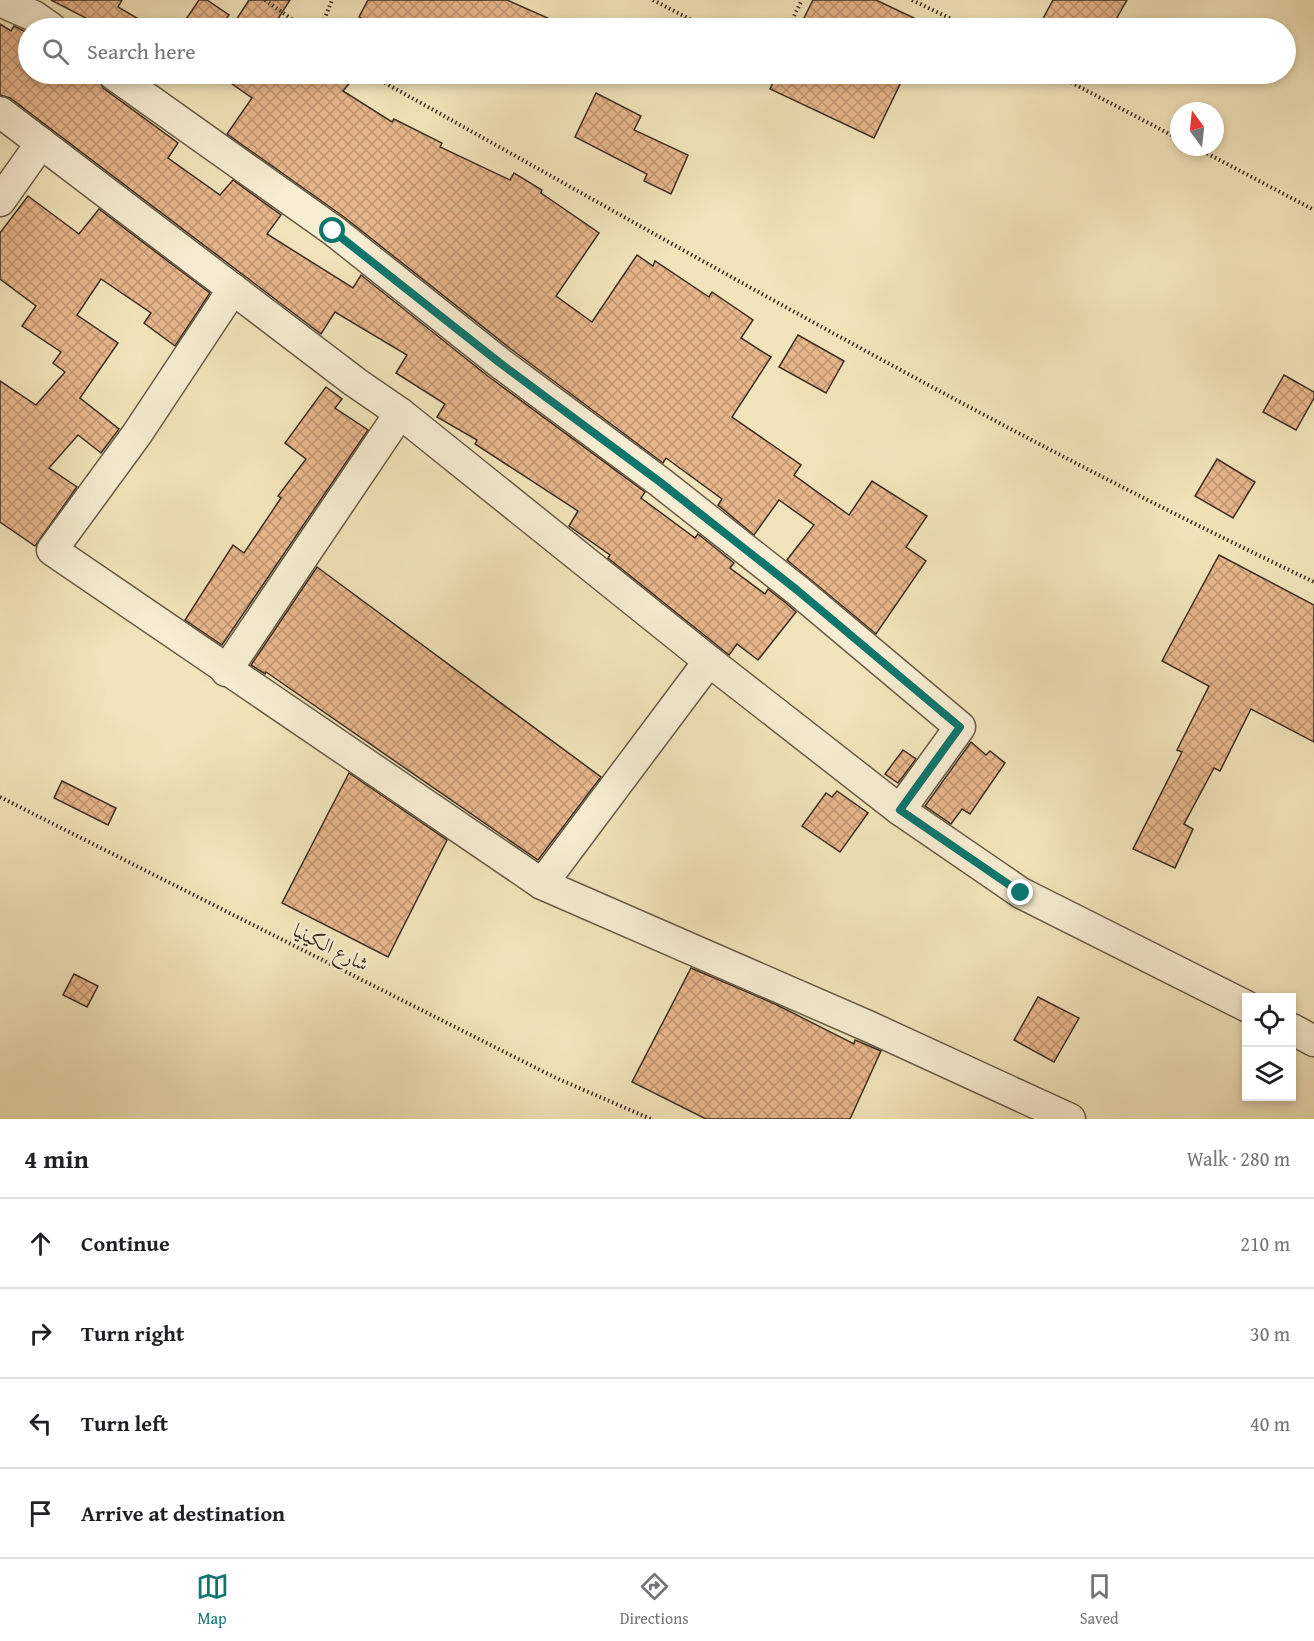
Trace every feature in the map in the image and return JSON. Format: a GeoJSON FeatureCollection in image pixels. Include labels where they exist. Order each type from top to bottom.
{"type":"FeatureCollection","features":[{"type":"Feature","properties":{"kind":"street"},"geometry":{"type":"LineString","coordinates":[[0,1],[37,18]]}},
{"type":"Feature","properties":{"kind":"street"},"geometry":{"type":"LineString","coordinates":[[127,84],[333,231],[500,363],[660,482],[797,590],[960,727],[900,810]]}},
{"type":"Feature","properties":{"kind":"street"},"geometry":{"type":"LineString","coordinates":[[0,112],[233,290],[400,413],[709,661],[900,810],[1021,893],[1242,1004]]}},
{"type":"Feature","properties":{"kind":"street"},"geometry":{"type":"LineString","coordinates":[[0,201],[41,143]]}},
{"type":"Feature","properties":{"kind":"street"},"geometry":{"type":"LineString","coordinates":[[233,290],[137,434],[52,550],[542,884],[902,1042],[1070,1119]]}},
{"type":"Feature","properties":{"kind":"street"},"geometry":{"type":"LineString","coordinates":[[226,670],[400,413]]}},
{"type":"Feature","properties":{"kind":"street"},"geometry":{"type":"LineString","coordinates":[[542,884],[709,661]]}},
{"type":"Feature","properties":{"kind":"street"},"geometry":{"type":"LineString","coordinates":[[1296,1031],[1314,1041]]}},
{"type":"Feature","properties":{"kind":"path"},"geometry":{"type":"LineString","coordinates":[[265,0],[290,18]]}},
{"type":"Feature","properties":{"kind":"path"},"geometry":{"type":"LineString","coordinates":[[325,18],[332,0]]}},
{"type":"Feature","properties":{"kind":"path"},"geometry":{"type":"LineString","coordinates":[[654,0],[688,18]]}},
{"type":"Feature","properties":{"kind":"path"},"geometry":{"type":"LineString","coordinates":[[793,18],[802,0]]}},
{"type":"Feature","properties":{"kind":"path"},"geometry":{"type":"LineString","coordinates":[[912,0],[949,18]]}},
{"type":"Feature","properties":{"kind":"path"},"geometry":{"type":"LineString","coordinates":[[387,84],[978,413],[1162,510],[1314,582]]}},
{"type":"Feature","properties":{"kind":"path"},"geometry":{"type":"LineString","coordinates":[[1074,84],[1170,134]]}},
{"type":"Feature","properties":{"kind":"path"},"geometry":{"type":"LineString","coordinates":[[1212,156],[1314,210]]}},
{"type":"Feature","properties":{"kind":"path","name":"شارع الكينيا"},"geometry":{"type":"LineString","coordinates":[[0,797],[556,1078],[651,1119]]}},
{"type":"Feature","properties":{"kind":"building"},"geometry":{"type":"Polygon","coordinates":[[[51,0],[122,0],[118,7],[137,18],[86,18],[51,0]]]}},
{"type":"Feature","properties":{"kind":"building"},"geometry":{"type":"Polygon","coordinates":[[[199,0],[207,0],[229,15],[227,18],[187,18],[199,0]]]}},
{"type":"Feature","properties":{"kind":"building"},"geometry":{"type":"Polygon","coordinates":[[[249,0],[290,0],[278,18],[237,18],[249,0]]]}},
{"type":"Feature","properties":{"kind":"building"},"geometry":{"type":"Polygon","coordinates":[[[368,0],[507,0],[548,18],[361,18],[359,17],[368,0]]]}},
{"type":"Feature","properties":{"kind":"building"},"geometry":{"type":"Polygon","coordinates":[[[813,0],[876,0],[914,18],[804,18],[813,0]]]}},
{"type":"Feature","properties":{"kind":"building"},"geometry":{"type":"Polygon","coordinates":[[[1053,0],[1127,0],[1117,18],[1043,18],[1053,0]]]}},
{"type":"Feature","properties":{"kind":"building"},"geometry":{"type":"Polygon","coordinates":[[[0,24],[11,31],[14,26],[18,28],[18,84],[101,84],[103,88],[178,143],[168,158],[220,195],[233,180],[281,215],[267,234],[353,288],[361,275],[489,377],[645,492],[641,498],[695,538],[698,534],[734,563],[730,568],[765,594],[768,589],[796,612],[758,660],[737,644],[729,655],[608,558],[610,555],[569,526],[578,511],[475,444],[477,440],[437,417],[445,404],[396,373],[407,355],[335,312],[321,334],[10,98],[0,95],[0,24]]]}},
{"type":"Feature","properties":{"kind":"building"},"geometry":{"type":"Polygon","coordinates":[[[232,84],[349,84],[343,91],[392,122],[394,119],[442,143],[440,147],[510,180],[514,173],[542,190],[541,193],[599,233],[556,296],[592,322],[637,255],[653,266],[655,261],[709,297],[712,292],[753,320],[741,338],[771,357],[732,417],[801,465],[794,475],[849,515],[872,481],[927,516],[906,547],[926,561],[876,634],[787,560],[814,525],[779,500],[754,535],[718,505],[722,499],[666,458],[663,463],[511,349],[344,217],[227,134],[252,98],[232,84]]]}},
{"type":"Feature","properties":{"kind":"building"},"geometry":{"type":"Polygon","coordinates":[[[772,84],[900,84],[874,138],[770,89],[772,84]]]}},
{"type":"Feature","properties":{"kind":"building"},"geometry":{"type":"Polygon","coordinates":[[[596,93],[641,116],[634,130],[688,155],[671,194],[644,181],[647,174],[575,137],[596,93]]]}},
{"type":"Feature","properties":{"kind":"building"},"geometry":{"type":"Polygon","coordinates":[[[28,196],[79,234],[99,209],[210,293],[175,346],[144,323],[151,313],[101,279],[77,315],[118,343],[80,398],[119,429],[101,453],[78,435],[49,468],[77,487],[35,546],[0,522],[0,381],[36,405],[65,372],[53,363],[61,352],[22,326],[36,306],[0,279],[0,233],[28,196]]]}},
{"type":"Feature","properties":{"kind":"building"},"geometry":{"type":"Polygon","coordinates":[[[798,335],[844,361],[826,393],[779,367],[798,335]]]}},
{"type":"Feature","properties":{"kind":"building"},"geometry":{"type":"Polygon","coordinates":[[[1284,375],[1314,392],[1314,398],[1296,430],[1263,412],[1284,375]]]}},
{"type":"Feature","properties":{"kind":"building"},"geometry":{"type":"Polygon","coordinates":[[[326,387],[342,399],[335,408],[368,430],[222,645],[185,620],[233,545],[244,553],[281,498],[278,496],[306,459],[285,443],[326,387]]]}},
{"type":"Feature","properties":{"kind":"building"},"geometry":{"type":"Polygon","coordinates":[[[1217,459],[1255,482],[1233,518],[1195,496],[1217,459]]]}},
{"type":"Feature","properties":{"kind":"building"},"geometry":{"type":"Polygon","coordinates":[[[1219,555],[1314,605],[1314,742],[1251,709],[1220,771],[1214,768],[1184,824],[1193,829],[1175,868],[1133,849],[1182,752],[1177,750],[1209,686],[1162,661],[1219,555]]]}},
{"type":"Feature","properties":{"kind":"building"},"geometry":{"type":"Polygon","coordinates":[[[317,567],[601,777],[538,860],[266,672],[265,674],[251,665],[317,567]]]}},
{"type":"Feature","properties":{"kind":"building"},"geometry":{"type":"Polygon","coordinates":[[[971,742],[986,755],[990,751],[1005,763],[970,814],[962,809],[951,824],[925,806],[971,742]]]}},
{"type":"Feature","properties":{"kind":"building"},"geometry":{"type":"Polygon","coordinates":[[[903,750],[916,759],[898,783],[885,774],[903,750]]]}},
{"type":"Feature","properties":{"kind":"building"},"geometry":{"type":"Polygon","coordinates":[[[349,773],[447,840],[388,957],[282,903],[349,773]]]}},
{"type":"Feature","properties":{"kind":"building"},"geometry":{"type":"Polygon","coordinates":[[[62,781],[116,808],[108,825],[54,798],[62,781]]]}},
{"type":"Feature","properties":{"kind":"building"},"geometry":{"type":"Polygon","coordinates":[[[837,791],[868,813],[840,852],[802,826],[826,793],[832,797],[837,791]]]}},
{"type":"Feature","properties":{"kind":"building"},"geometry":{"type":"Polygon","coordinates":[[[691,968],[775,1004],[854,1044],[855,1040],[881,1051],[850,1119],[706,1119],[632,1082],[691,968]]]}},
{"type":"Feature","properties":{"kind":"building"},"geometry":{"type":"Polygon","coordinates":[[[74,974],[98,986],[87,1007],[63,995],[74,974]]]}},
{"type":"Feature","properties":{"kind":"building"},"geometry":{"type":"Polygon","coordinates":[[[1038,997],[1079,1018],[1054,1062],[1014,1040],[1038,997]]]}},
{"type":"Feature","properties":{"kind":"route"},"geometry":{"type":"LineString","coordinates":[[333,231],[500,363],[660,482],[797,590],[960,727],[900,810],[1021,893]]}}]}
